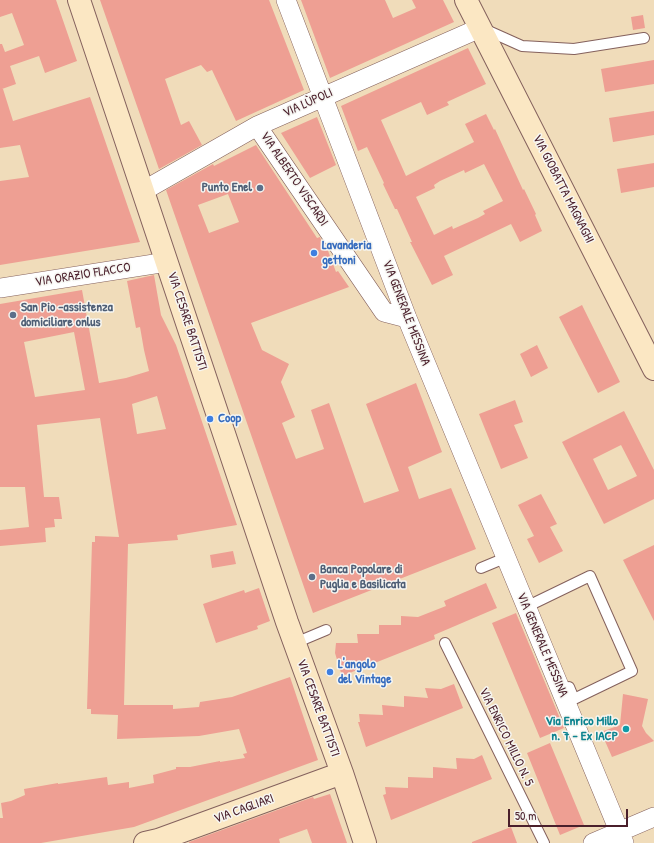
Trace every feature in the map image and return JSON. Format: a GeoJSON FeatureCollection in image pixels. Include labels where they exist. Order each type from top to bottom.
{"type":"FeatureCollection","features":[{"type":"Feature","properties":{"kind":"main road","name":"VIA CESARE BATTISTI"},"geometry":{"type":"LineString","coordinates":[[79,0],[294,643],[342,773],[364,843]]}},
{"type":"Feature","properties":{"kind":"main road","name":"VIA GIOBATTA MAGNAGHI"},"geometry":{"type":"LineString","coordinates":[[473,12],[654,369]]}},
{"type":"Feature","properties":{"kind":"main road","name":"VIA CAGLIARI"},"geometry":{"type":"LineString","coordinates":[[154,842],[342,773]]}},
{"type":"Feature","properties":{"kind":"street","name":"VIA GENERALE MESSINA"},"geometry":{"type":"LineString","coordinates":[[286,0],[407,318],[506,558],[530,605],[622,838]]}},
{"type":"Feature","properties":{"kind":"street","name":"VIA LÙPOLI"},"geometry":{"type":"LineString","coordinates":[[143,191],[257,126],[323,96],[473,12]]}},
{"type":"Feature","properties":{"kind":"street","name":"VIA ALBERTO VISCARDI"},"geometry":{"type":"LineString","coordinates":[[257,126],[384,312],[407,318]]}},
{"type":"Feature","properties":{"kind":"street","name":"VIA ORAZIO FLACCO"},"geometry":{"type":"LineString","coordinates":[[0,288],[167,262]]}},
{"type":"Feature","properties":{"kind":"street"},"geometry":{"type":"LineString","coordinates":[[593,843],[622,838],[654,817]]}},
{"type":"Feature","properties":{"kind":"lane"},"geometry":{"type":"LineString","coordinates":[[473,12],[522,46],[574,48],[644,38]]}},
{"type":"Feature","properties":{"kind":"lane"},"geometry":{"type":"LineString","coordinates":[[481,568],[506,558]]}},
{"type":"Feature","properties":{"kind":"lane"},"geometry":{"type":"LineString","coordinates":[[590,576],[632,671],[574,699],[530,605],[590,576]]}},
{"type":"Feature","properties":{"kind":"lane","name":"VIA CESARE BATTISTI"},"geometry":{"type":"LineString","coordinates":[[294,643],[326,630]]}},
{"type":"Feature","properties":{"kind":"lane","name":"VIA ENRICO MILLO N. 5"},"geometry":{"type":"LineString","coordinates":[[445,642],[544,843]]}},
{"type":"Feature","properties":{"kind":"building"},"geometry":{"type":"Polygon","coordinates":[[[0,0],[56,0],[77,61],[45,73],[39,56],[10,66],[16,84],[2,89],[13,121],[90,97],[140,242],[0,265],[0,181],[29,177],[20,145],[0,148],[0,44],[2,44],[5,52],[24,45],[12,13],[0,17],[0,0]]]}},
{"type":"Feature","properties":{"kind":"building"},"geometry":{"type":"Polygon","coordinates":[[[100,0],[269,0],[304,90],[236,121],[212,70],[207,72],[201,65],[165,79],[181,125],[189,121],[202,145],[159,169],[100,0]]]}},
{"type":"Feature","properties":{"kind":"building"},"geometry":{"type":"Polygon","coordinates":[[[301,0],[385,0],[393,18],[416,8],[412,0],[443,0],[454,22],[330,78],[301,0]]]}},
{"type":"Feature","properties":{"kind":"building"},"geometry":{"type":"Polygon","coordinates":[[[643,15],[645,28],[633,30],[631,17],[643,15]]]}},
{"type":"Feature","properties":{"kind":"building"},"geometry":{"type":"Polygon","coordinates":[[[468,48],[486,84],[447,102],[449,105],[427,115],[421,102],[381,120],[406,176],[474,142],[465,124],[486,114],[494,130],[495,129],[523,190],[524,189],[536,214],[535,215],[542,231],[520,242],[511,224],[444,256],[453,275],[432,285],[410,242],[412,242],[397,209],[395,209],[383,184],[384,183],[367,147],[358,151],[341,106],[468,48]],[[484,164],[465,173],[464,170],[440,181],[434,185],[435,188],[416,197],[434,235],[452,226],[453,229],[478,218],[485,214],[483,211],[503,201],[484,164]]]}},
{"type":"Feature","properties":{"kind":"building"},"geometry":{"type":"Polygon","coordinates":[[[654,60],[654,84],[605,92],[601,69],[654,60]]]}},
{"type":"Feature","properties":{"kind":"building"},"geometry":{"type":"Polygon","coordinates":[[[654,111],[654,135],[613,142],[609,118],[654,111]]]}},
{"type":"Feature","properties":{"kind":"building"},"geometry":{"type":"Polygon","coordinates":[[[317,117],[336,165],[310,178],[281,133],[317,117]]]}},
{"type":"Feature","properties":{"kind":"building"},"geometry":{"type":"Polygon","coordinates":[[[256,145],[317,238],[320,237],[323,246],[325,245],[327,248],[336,272],[338,271],[349,287],[251,323],[262,350],[289,364],[281,382],[295,417],[282,423],[296,459],[324,449],[311,410],[329,403],[364,503],[399,491],[366,404],[416,383],[442,452],[408,467],[419,499],[451,488],[476,549],[313,613],[166,190],[213,164],[214,166],[256,145]],[[228,194],[198,205],[209,233],[239,222],[228,194]]]}},
{"type":"Feature","properties":{"kind":"building"},"geometry":{"type":"Polygon","coordinates":[[[654,163],[654,187],[621,193],[617,169],[654,163]]]}},
{"type":"Feature","properties":{"kind":"building"},"geometry":{"type":"Polygon","coordinates":[[[154,275],[161,315],[176,345],[237,525],[177,535],[178,540],[128,544],[124,705],[173,705],[173,709],[199,707],[200,702],[232,697],[290,677],[318,760],[134,827],[41,843],[0,843],[0,818],[3,818],[1,803],[11,801],[25,795],[24,789],[107,777],[108,785],[129,782],[129,788],[154,783],[153,775],[176,769],[176,767],[190,767],[245,758],[243,754],[247,753],[239,729],[199,736],[117,739],[118,715],[91,714],[91,709],[87,709],[92,542],[95,542],[95,536],[119,537],[100,418],[37,425],[44,497],[59,497],[62,519],[54,519],[55,527],[45,528],[46,542],[0,546],[0,530],[29,527],[25,487],[0,487],[0,304],[82,290],[99,383],[126,378],[149,371],[140,327],[136,328],[127,281],[154,275]],[[74,332],[24,342],[35,397],[85,390],[74,332]],[[157,396],[132,404],[137,434],[166,429],[157,396]]]}},
{"type":"Feature","properties":{"kind":"building"},"geometry":{"type":"Polygon","coordinates":[[[582,305],[620,382],[598,393],[559,317],[582,305]]]}},
{"type":"Feature","properties":{"kind":"building"},"geometry":{"type":"Polygon","coordinates":[[[537,345],[548,368],[531,377],[520,354],[537,345]]]}},
{"type":"Feature","properties":{"kind":"building"},"geometry":{"type":"Polygon","coordinates":[[[515,400],[523,422],[514,425],[528,458],[501,469],[479,414],[515,400]]]}},
{"type":"Feature","properties":{"kind":"building"},"geometry":{"type":"Polygon","coordinates":[[[624,411],[654,470],[654,499],[604,524],[562,442],[624,411]],[[621,445],[593,459],[608,490],[637,476],[621,445]]]}},
{"type":"Feature","properties":{"kind":"building"},"geometry":{"type":"Polygon","coordinates":[[[541,494],[557,524],[550,527],[563,551],[539,563],[527,539],[534,536],[518,505],[541,494]]]}},
{"type":"Feature","properties":{"kind":"building"},"geometry":{"type":"Polygon","coordinates":[[[654,545],[654,621],[623,560],[654,545]]]}},
{"type":"Feature","properties":{"kind":"building"},"geometry":{"type":"Polygon","coordinates":[[[233,551],[236,564],[212,568],[210,555],[233,551]]]}},
{"type":"Feature","properties":{"kind":"building"},"geometry":{"type":"Polygon","coordinates":[[[486,583],[497,608],[434,635],[435,639],[342,676],[335,653],[336,643],[358,643],[357,634],[379,634],[379,625],[401,625],[401,616],[418,617],[446,606],[444,601],[486,583]]]}},
{"type":"Feature","properties":{"kind":"building"},"geometry":{"type":"Polygon","coordinates":[[[259,588],[270,621],[257,626],[258,629],[216,643],[203,604],[244,590],[245,593],[259,588]]]}},
{"type":"Feature","properties":{"kind":"building"},"geometry":{"type":"Polygon","coordinates":[[[516,613],[564,728],[540,738],[492,623],[516,613]]]}},
{"type":"Feature","properties":{"kind":"building"},"geometry":{"type":"Polygon","coordinates":[[[454,684],[463,708],[366,747],[358,722],[360,722],[359,714],[383,715],[382,705],[404,707],[404,696],[428,698],[425,688],[441,689],[454,684]]]}},
{"type":"Feature","properties":{"kind":"building","name":"Via Enrico Millo n. 7 - Ex IACP"},"geometry":{"type":"Polygon","coordinates":[[[623,694],[648,699],[642,726],[646,733],[654,741],[612,757],[601,732],[620,725],[623,694]]]}},
{"type":"Feature","properties":{"kind":"building"},"geometry":{"type":"Polygon","coordinates":[[[550,743],[584,825],[560,835],[527,753],[550,743]]]}},
{"type":"Feature","properties":{"kind":"building"},"geometry":{"type":"Polygon","coordinates":[[[482,755],[492,779],[391,820],[383,795],[386,794],[385,787],[408,788],[408,777],[433,778],[433,767],[457,769],[456,758],[474,759],[482,755]]]}},
{"type":"Feature","properties":{"kind":"building"},"geometry":{"type":"Polygon","coordinates":[[[330,794],[347,843],[312,843],[307,829],[279,839],[280,843],[189,843],[313,797],[314,799],[330,794]]]}},
{"type":"Feature","properties":{"kind":"building"},"geometry":{"type":"Polygon","coordinates":[[[511,827],[517,843],[472,843],[472,842],[511,827]]]}},
{"type":"Feature","properties":{"kind":"place","name":"Punto Enel"},"geometry":{"type":"Point","coordinates":[260,188]}},
{"type":"Feature","properties":{"kind":"place","name":"Lavanderia gettoni"},"geometry":{"type":"Point","coordinates":[314,253]}},
{"type":"Feature","properties":{"kind":"place","name":"San Pio -assistenza domiciliare onlus"},"geometry":{"type":"Point","coordinates":[13,315]}},
{"type":"Feature","properties":{"kind":"place","name":"Coop"},"geometry":{"type":"Point","coordinates":[210,419]}},
{"type":"Feature","properties":{"kind":"place","name":"Banca Popolare di Puglia e Basilicata"},"geometry":{"type":"Point","coordinates":[312,577]}},
{"type":"Feature","properties":{"kind":"place","name":"L'angolo del Vintage"},"geometry":{"type":"Point","coordinates":[330,672]}},
{"type":"Feature","properties":{"kind":"place","name":"Via Enrico Millo n. 7 - Ex IACP"},"geometry":{"type":"Point","coordinates":[626,729]}}]}
